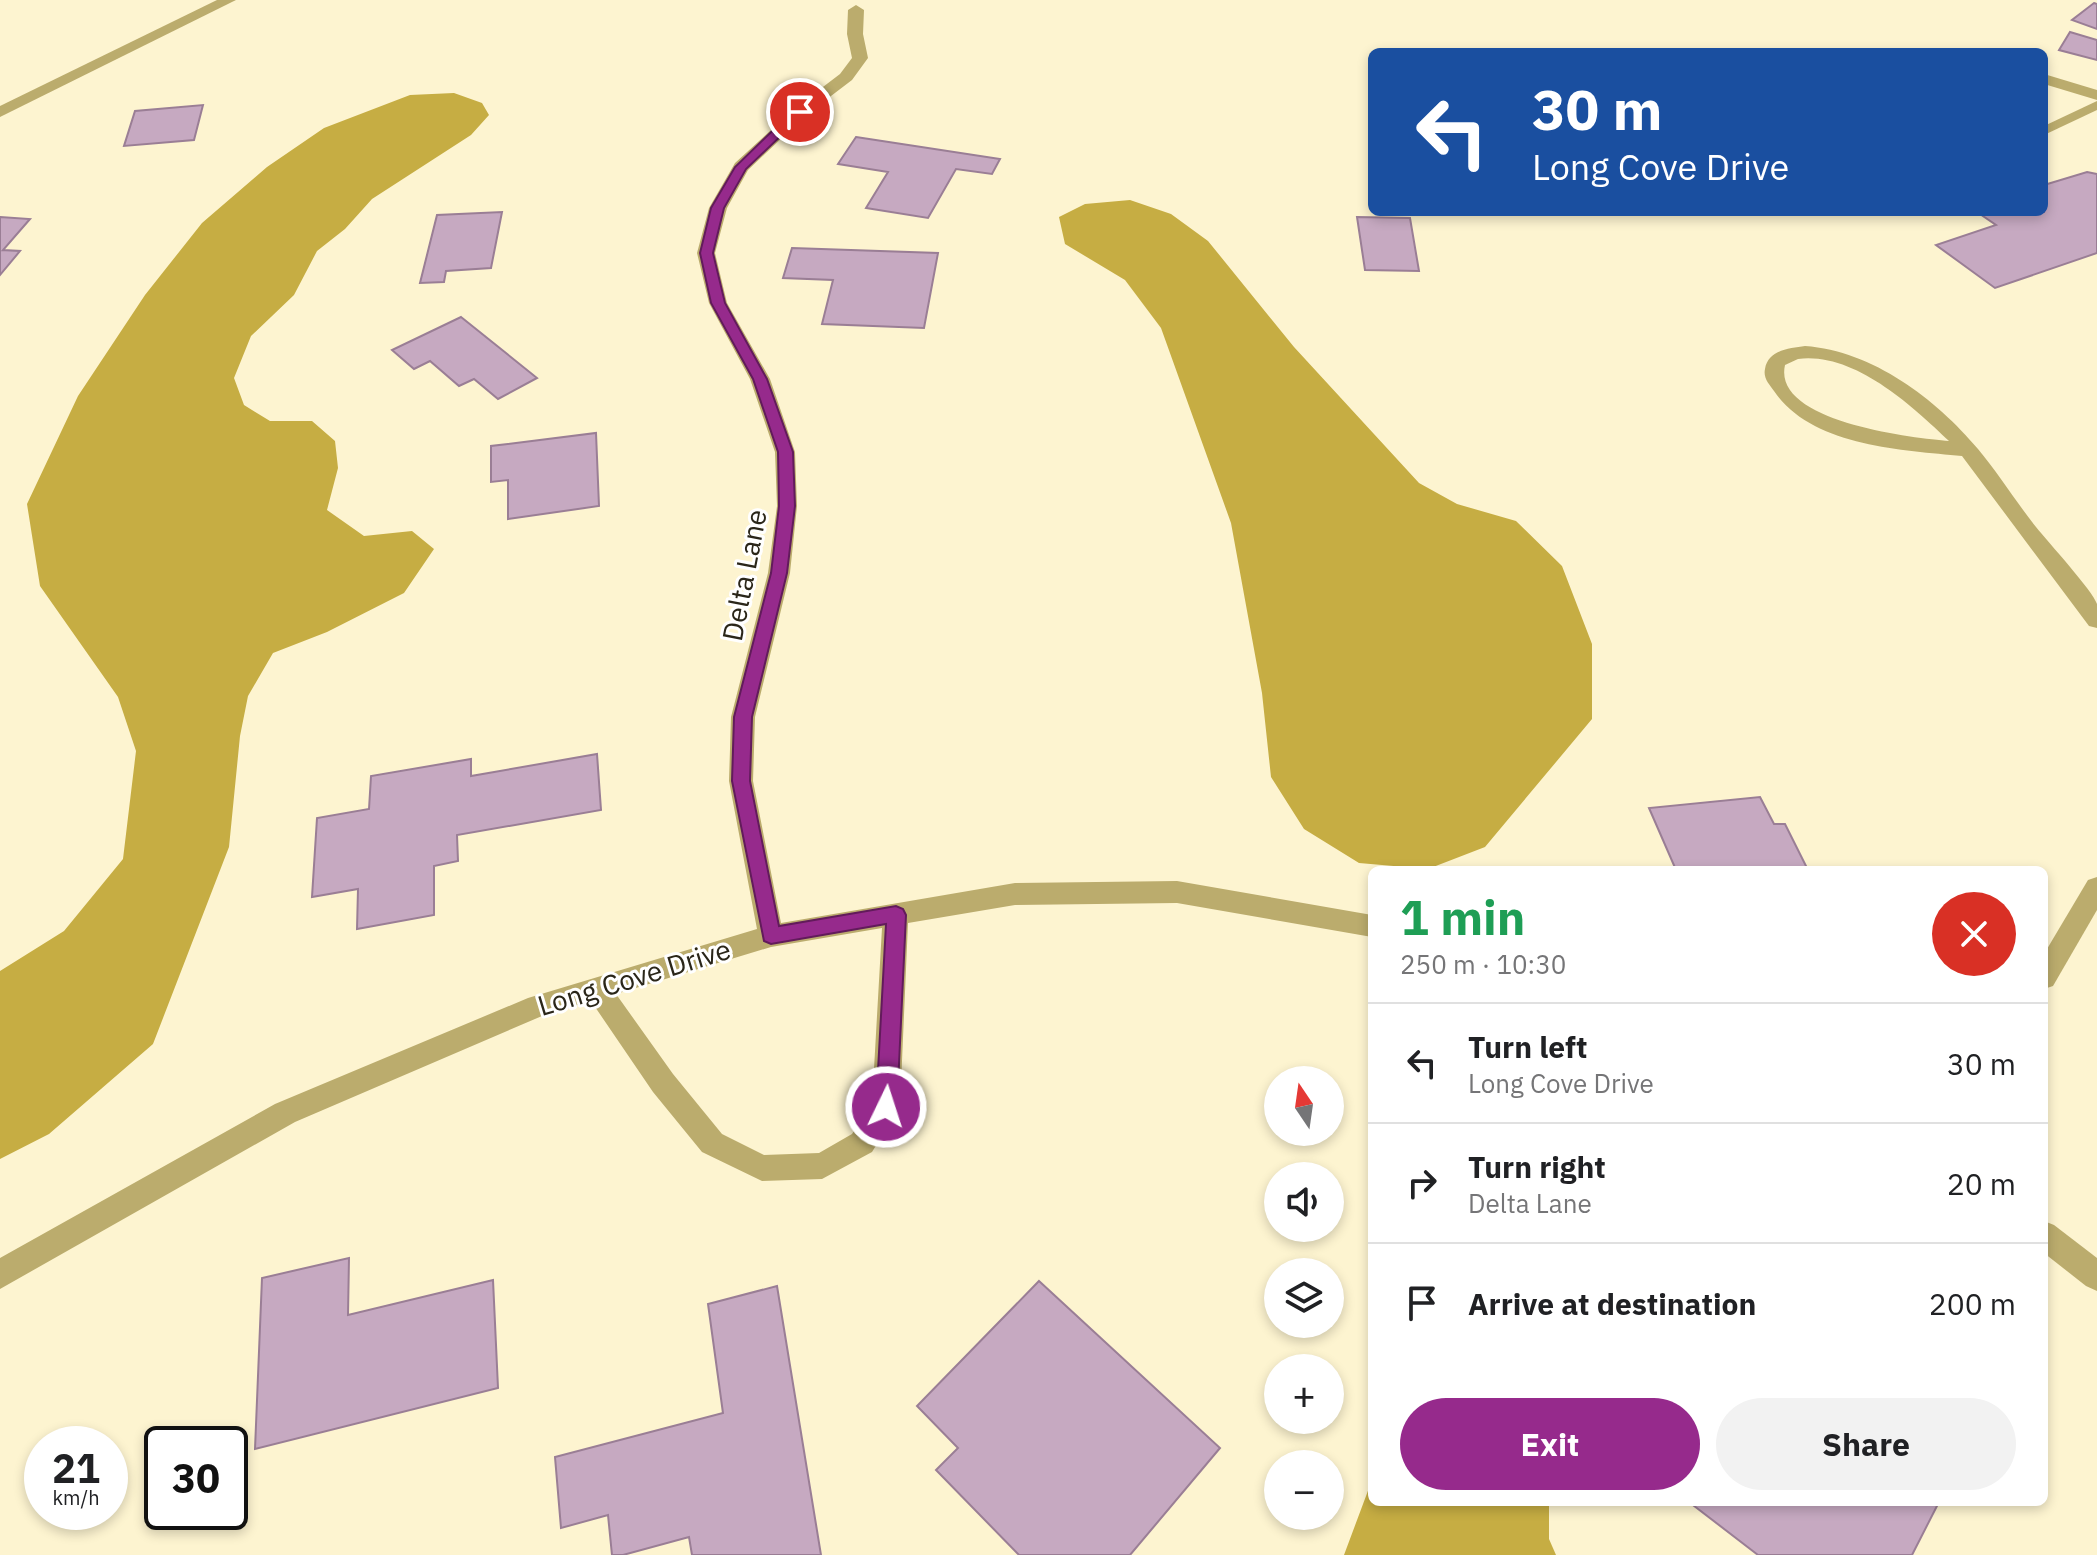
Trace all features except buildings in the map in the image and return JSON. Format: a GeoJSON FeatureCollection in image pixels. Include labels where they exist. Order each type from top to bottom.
{"type":"FeatureCollection","features":[{"type":"Feature","properties":{"kind":"street"},"geometry":{"type":"LineString","coordinates":[[0,112],[229,0]]}},
{"type":"Feature","properties":{"kind":"street","name":"Delta Lane"},"geometry":{"type":"LineString","coordinates":[[771,936],[741,781],[741,765],[743,717],[779,573],[787,506],[785,452],[760,379],[718,303],[706,253],[718,208],[741,167],[800,112],[846,77],[860,58],[855,34],[856,10]]}},
{"type":"Feature","properties":{"kind":"street"},"geometry":{"type":"LineString","coordinates":[[2048,80],[2097,95]]}},
{"type":"Feature","properties":{"kind":"street"},"geometry":{"type":"LineString","coordinates":[[1969,450],[1876,438],[1822,419],[1799,407],[1776,381],[1774,372],[1777,362],[1784,356],[1817,351],[1892,383],[1912,398],[1969,450],[2011,511],[2097,620]]}},
{"type":"Feature","properties":{"kind":"street"},"geometry":{"type":"LineString","coordinates":[[2048,971],[2097,887]]}},
{"type":"Feature","properties":{"kind":"street","name":"Long Cove Drive"},"geometry":{"type":"LineString","coordinates":[[0,1274],[285,1113],[537,1006],[771,936],[1015,894],[1177,892],[1368,925]]}},
{"type":"Feature","properties":{"kind":"street"},"geometry":{"type":"LineString","coordinates":[[597,988],[663,1083],[712,1143],[762,1168],[822,1166],[862,1143],[886,1107],[896,915]]}},
{"type":"Feature","properties":{"kind":"street"},"geometry":{"type":"LineString","coordinates":[[2048,1238],[2097,1276]]}},
{"type":"Feature","properties":{"kind":"lane"},"geometry":{"type":"LineString","coordinates":[[2048,129],[2097,105]]}},
{"type":"Feature","properties":{"kind":"shaded area"},"geometry":{"type":"Polygon","coordinates":[[[454,93],[482,103],[489,115],[471,135],[372,199],[345,229],[317,251],[294,295],[251,336],[234,378],[244,405],[270,421],[312,421],[335,441],[338,468],[327,510],[364,536],[412,531],[434,549],[404,593],[327,632],[273,653],[248,696],[240,736],[229,847],[153,1044],[49,1134],[0,1159],[0,971],[64,931],[123,859],[136,751],[118,697],[40,586],[27,504],[78,396],[145,295],[202,223],[267,167],[324,128],[410,95],[454,93]]]}},
{"type":"Feature","properties":{"kind":"shaded area"},"geometry":{"type":"Polygon","coordinates":[[[1130,200],[1171,214],[1208,241],[1294,347],[1419,483],[1457,504],[1516,521],[1562,566],[1592,644],[1592,719],[1485,847],[1436,866],[1359,863],[1304,829],[1271,777],[1262,693],[1231,523],[1161,328],[1125,280],[1065,244],[1059,217],[1085,204],[1130,200]]]}},
{"type":"Feature","properties":{"kind":"shaded area"},"geometry":{"type":"Polygon","coordinates":[[[1368,1491],[1368,1506],[1549,1506],[1549,1539],[1556,1555],[1344,1555],[1368,1491]]]}},
{"type":"Feature","properties":{"kind":"route"},"geometry":{"type":"LineString","coordinates":[[800,112],[741,167],[718,208],[706,253],[718,303],[760,379],[785,452],[787,506],[779,573],[743,717],[741,781],[771,936],[896,915],[886,1107]]}}]}
